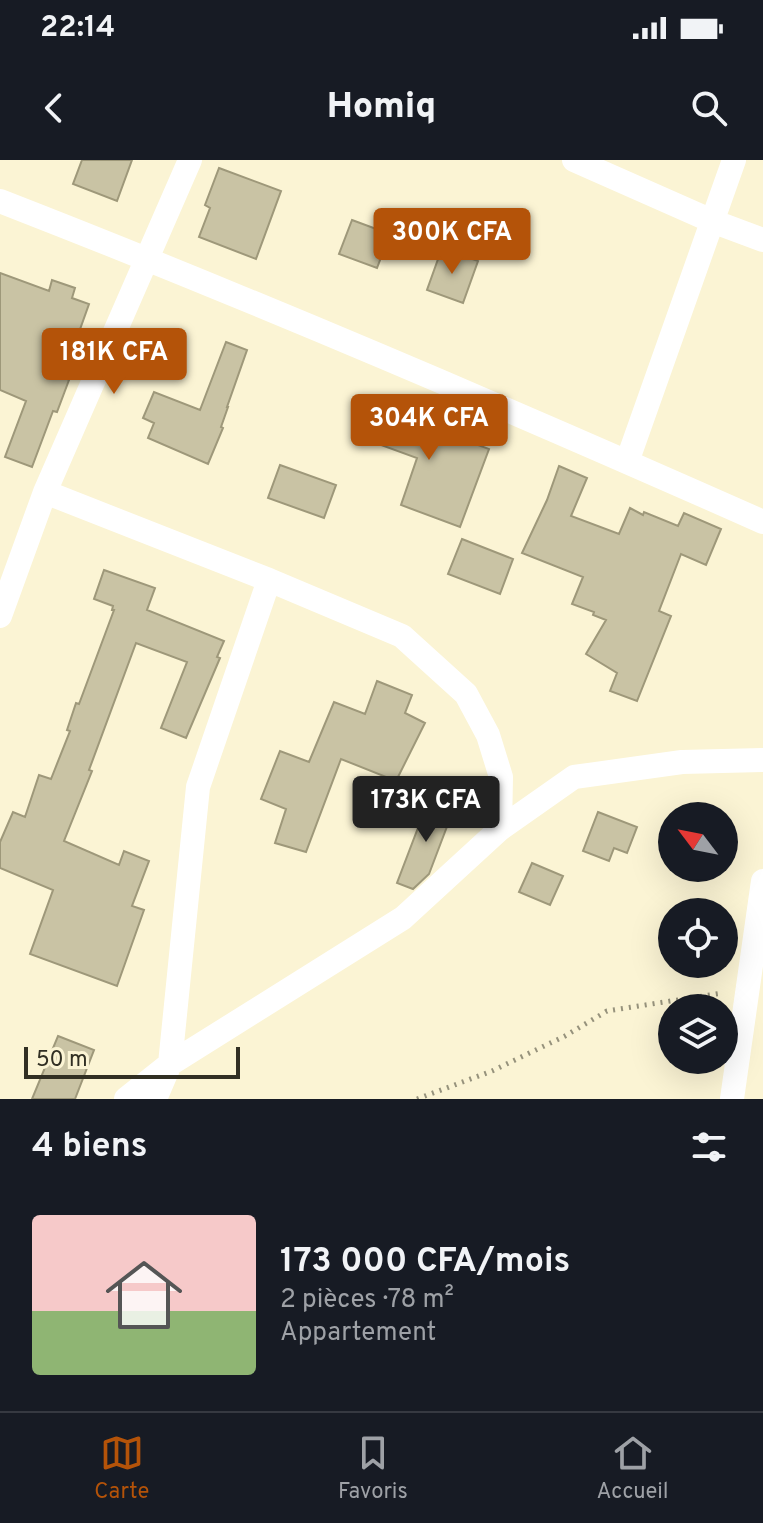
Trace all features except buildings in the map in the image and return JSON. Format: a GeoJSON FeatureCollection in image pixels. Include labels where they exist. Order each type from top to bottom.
{"type":"FeatureCollection","features":[{"type":"Feature","properties":{"kind":"street"},"geometry":{"type":"LineString","coordinates":[[0,616],[45,492],[190,160]]}},
{"type":"Feature","properties":{"kind":"street"},"geometry":{"type":"LineString","coordinates":[[574,160],[763,240]]}},
{"type":"Feature","properties":{"kind":"street"},"geometry":{"type":"LineString","coordinates":[[627,462],[734,160]]}},
{"type":"Feature","properties":{"kind":"street"},"geometry":{"type":"LineString","coordinates":[[0,201],[148,259],[763,522]]}},
{"type":"Feature","properties":{"kind":"street"},"geometry":{"type":"LineString","coordinates":[[45,492],[402,636],[466,694],[488,735],[501,777],[500,829]]}},
{"type":"Feature","properties":{"kind":"street"},"geometry":{"type":"LineString","coordinates":[[155,1099],[170,1064],[198,787],[269,580]]}},
{"type":"Feature","properties":{"kind":"street"},"geometry":{"type":"LineString","coordinates":[[126,1099],[170,1064],[403,918],[500,829],[574,777],[682,762],[763,760]]}},
{"type":"Feature","properties":{"kind":"street"},"geometry":{"type":"LineString","coordinates":[[732,1099],[763,881]]}},
{"type":"Feature","properties":{"kind":"path"},"geometry":{"type":"LineString","coordinates":[[417,1099],[492,1071],[565,1036],[607,1011],[748,990]]}}]}
